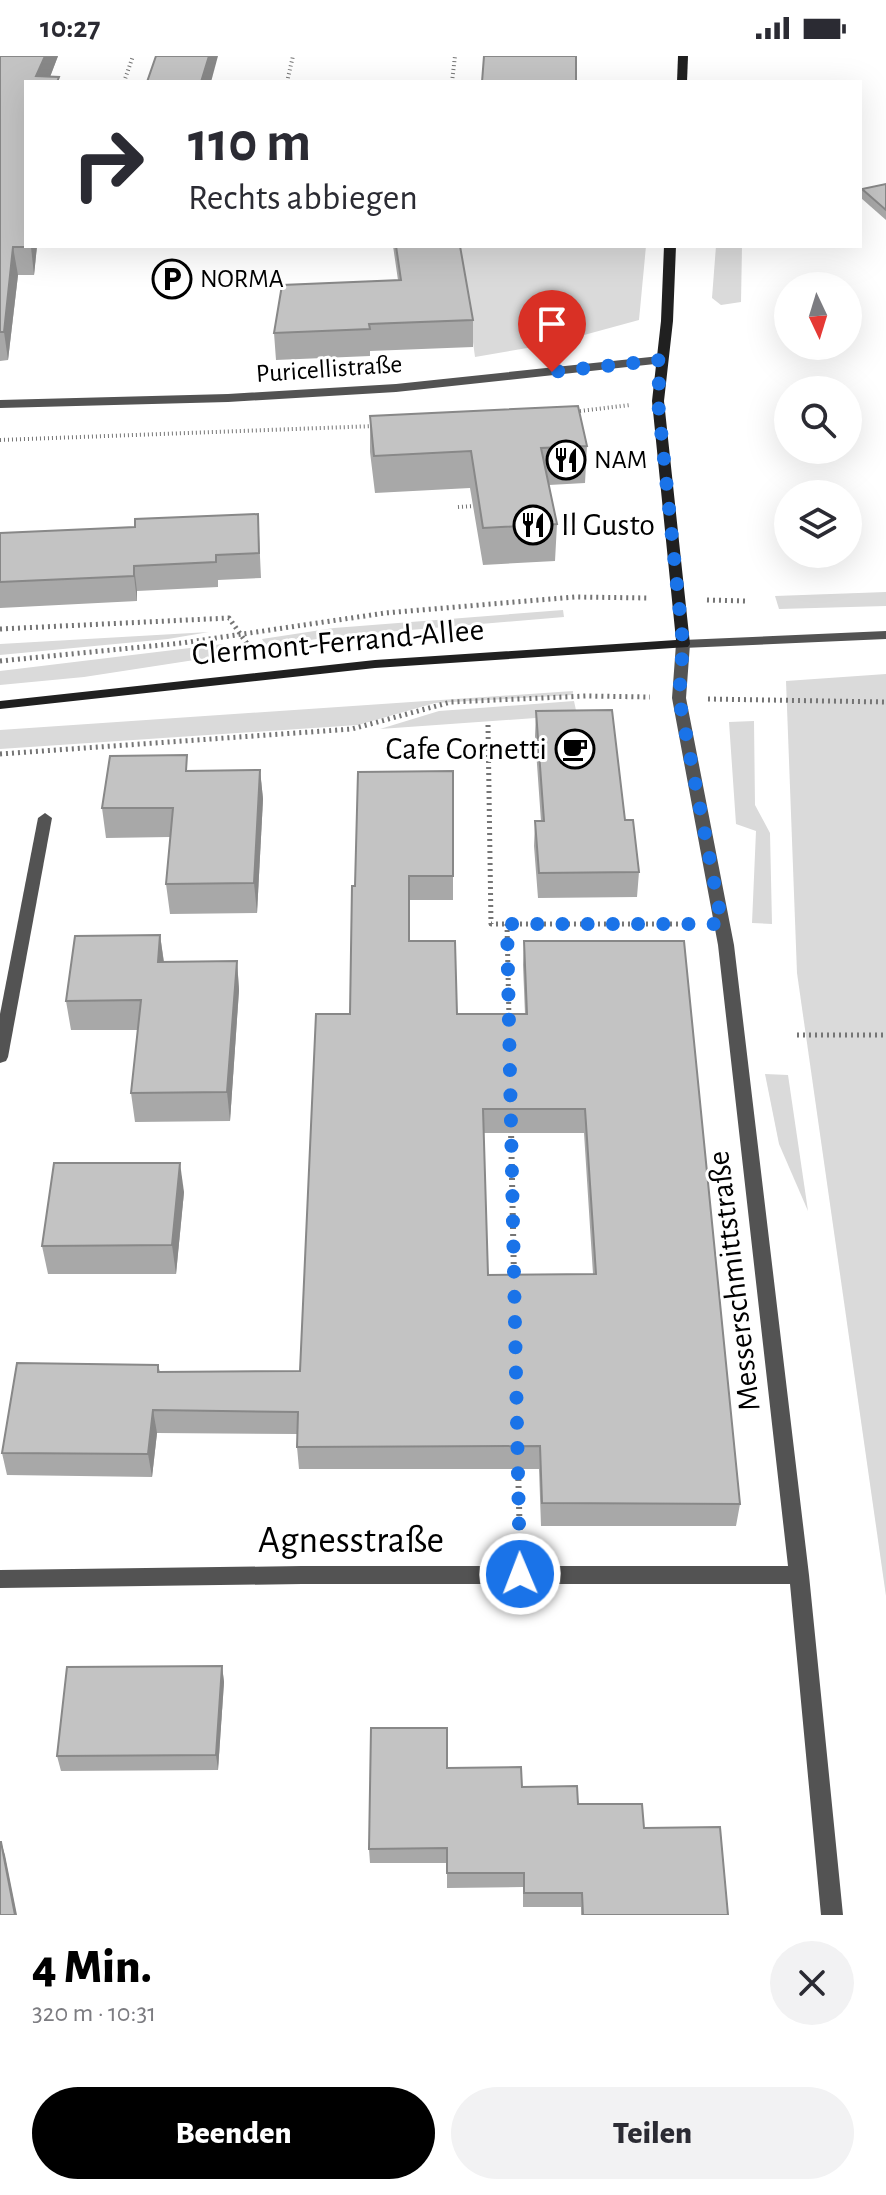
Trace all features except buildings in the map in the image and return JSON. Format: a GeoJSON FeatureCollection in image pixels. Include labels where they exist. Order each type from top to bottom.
{"type":"FeatureCollection","features":[{"type":"Feature","properties":{"kind":"street"},"geometry":{"type":"LineString","coordinates":[[682,80],[683,56]]}},
{"type":"Feature","properties":{"kind":"street"},"geometry":{"type":"LineString","coordinates":[[670,248],[667,321],[660,360],[658,401],[683,644],[886,635]]}},
{"type":"Feature","properties":{"kind":"street","name":"Puricellistraße"},"geometry":{"type":"LineString","coordinates":[[0,404],[228,398],[396,388],[660,360]]}},
{"type":"Feature","properties":{"kind":"street","name":"Clermont-Ferrand-Allee"},"geometry":{"type":"LineString","coordinates":[[0,705],[375,664],[683,644]]}},
{"type":"Feature","properties":{"kind":"street","name":"Messerschmittstraße"},"geometry":{"type":"LineString","coordinates":[[683,644],[679,698],[722,924],[799,1575],[832,1915]]}},
{"type":"Feature","properties":{"kind":"street"},"geometry":{"type":"LineString","coordinates":[[0,1057],[45,818]]}},
{"type":"Feature","properties":{"kind":"street","name":"Agnesstraße"},"geometry":{"type":"LineString","coordinates":[[0,1579],[799,1575]]}},
{"type":"Feature","properties":{"kind":"path"},"geometry":{"type":"LineString","coordinates":[[125,80],[133,56]]}},
{"type":"Feature","properties":{"kind":"path"},"geometry":{"type":"LineString","coordinates":[[287,80],[293,56]]}},
{"type":"Feature","properties":{"kind":"path"},"geometry":{"type":"LineString","coordinates":[[452,80],[455,56]]}},
{"type":"Feature","properties":{"kind":"path"},"geometry":{"type":"LineString","coordinates":[[558,414],[658,401]]}},
{"type":"Feature","properties":{"kind":"path"},"geometry":{"type":"LineString","coordinates":[[0,440],[377,426]]}},
{"type":"Feature","properties":{"kind":"path"},"geometry":{"type":"LineString","coordinates":[[458,507],[473,506]]}},
{"type":"Feature","properties":{"kind":"path"},"geometry":{"type":"LineString","coordinates":[[0,661],[121,650],[343,618],[575,597],[746,601]]}},
{"type":"Feature","properties":{"kind":"path"},"geometry":{"type":"LineString","coordinates":[[0,629],[229,618],[270,675]]}},
{"type":"Feature","properties":{"kind":"path"},"geometry":{"type":"LineString","coordinates":[[0,754],[352,729],[451,702],[586,696],[886,702]]}},
{"type":"Feature","properties":{"kind":"path"},"geometry":{"type":"LineString","coordinates":[[488,725],[491,924],[722,924]]}},
{"type":"Feature","properties":{"kind":"path"},"geometry":{"type":"LineString","coordinates":[[507,924],[509,1035]]}},
{"type":"Feature","properties":{"kind":"path"},"geometry":{"type":"LineString","coordinates":[[797,1035],[886,1035]]}},
{"type":"Feature","properties":{"kind":"path"},"geometry":{"type":"LineString","coordinates":[[511,1114],[515,1288]]}},
{"type":"Feature","properties":{"kind":"path"},"geometry":{"type":"LineString","coordinates":[[518,1463],[520,1574]]}},
{"type":"Feature","properties":{"kind":"shaded area"},"geometry":{"type":"Polygon","coordinates":[[[460,248],[646,248],[639,320],[551,344],[475,357],[460,248]]]}},
{"type":"Feature","properties":{"kind":"shaded area"},"geometry":{"type":"Polygon","coordinates":[[[716,248],[742,248],[741,302],[721,305],[712,298],[716,248]]]}},
{"type":"Feature","properties":{"kind":"shaded area"},"geometry":{"type":"Polygon","coordinates":[[[886,592],[886,606],[779,609],[775,596],[886,592]]]}},
{"type":"Feature","properties":{"kind":"shaded area"},"geometry":{"type":"Polygon","coordinates":[[[563,610],[564,617],[339,636],[266,646],[262,639],[334,628],[563,610]]]}},
{"type":"Feature","properties":{"kind":"shaded area"},"geometry":{"type":"Polygon","coordinates":[[[209,632],[168,639],[0,655],[0,644],[209,632]]]}},
{"type":"Feature","properties":{"kind":"shaded area"},"geometry":{"type":"Polygon","coordinates":[[[223,644],[227,655],[84,677],[0,685],[0,671],[223,644]]]}},
{"type":"Feature","properties":{"kind":"shaded area"},"geometry":{"type":"Polygon","coordinates":[[[886,674],[886,1596],[797,973],[786,681],[886,674]]]}},
{"type":"Feature","properties":{"kind":"shaded area"},"geometry":{"type":"Polygon","coordinates":[[[573,691],[573,695],[435,703],[358,725],[0,749],[0,730],[573,691]]]}},
{"type":"Feature","properties":{"kind":"shaded area"},"geometry":{"type":"Polygon","coordinates":[[[574,701],[577,715],[380,729],[439,711],[574,701]]]}},
{"type":"Feature","properties":{"kind":"shaded area"},"geometry":{"type":"Polygon","coordinates":[[[754,721],[755,805],[770,833],[772,924],[752,923],[756,831],[736,824],[729,722],[754,721]]]}},
{"type":"Feature","properties":{"kind":"shaded area"},"geometry":{"type":"Polygon","coordinates":[[[765,1074],[788,1075],[808,1211],[779,1144],[765,1074]]]}},
{"type":"Feature","properties":{"kind":"place","name":"NORMA"},"geometry":{"type":"Point","coordinates":[172,279]}},
{"type":"Feature","properties":{"kind":"place","name":"NAM"},"geometry":{"type":"Point","coordinates":[566,460]}},
{"type":"Feature","properties":{"kind":"place","name":"Il Gusto"},"geometry":{"type":"Point","coordinates":[533,525]}},
{"type":"Feature","properties":{"kind":"place","name":"Cafe Cornetti"},"geometry":{"type":"Point","coordinates":[575,749]}},
{"type":"Feature","properties":{"kind":"route"},"geometry":{"type":"LineString","coordinates":[[520,1574],[507,924],[722,924],[679,698],[683,644],[658,401],[660,360],[552,372]]}}]}
